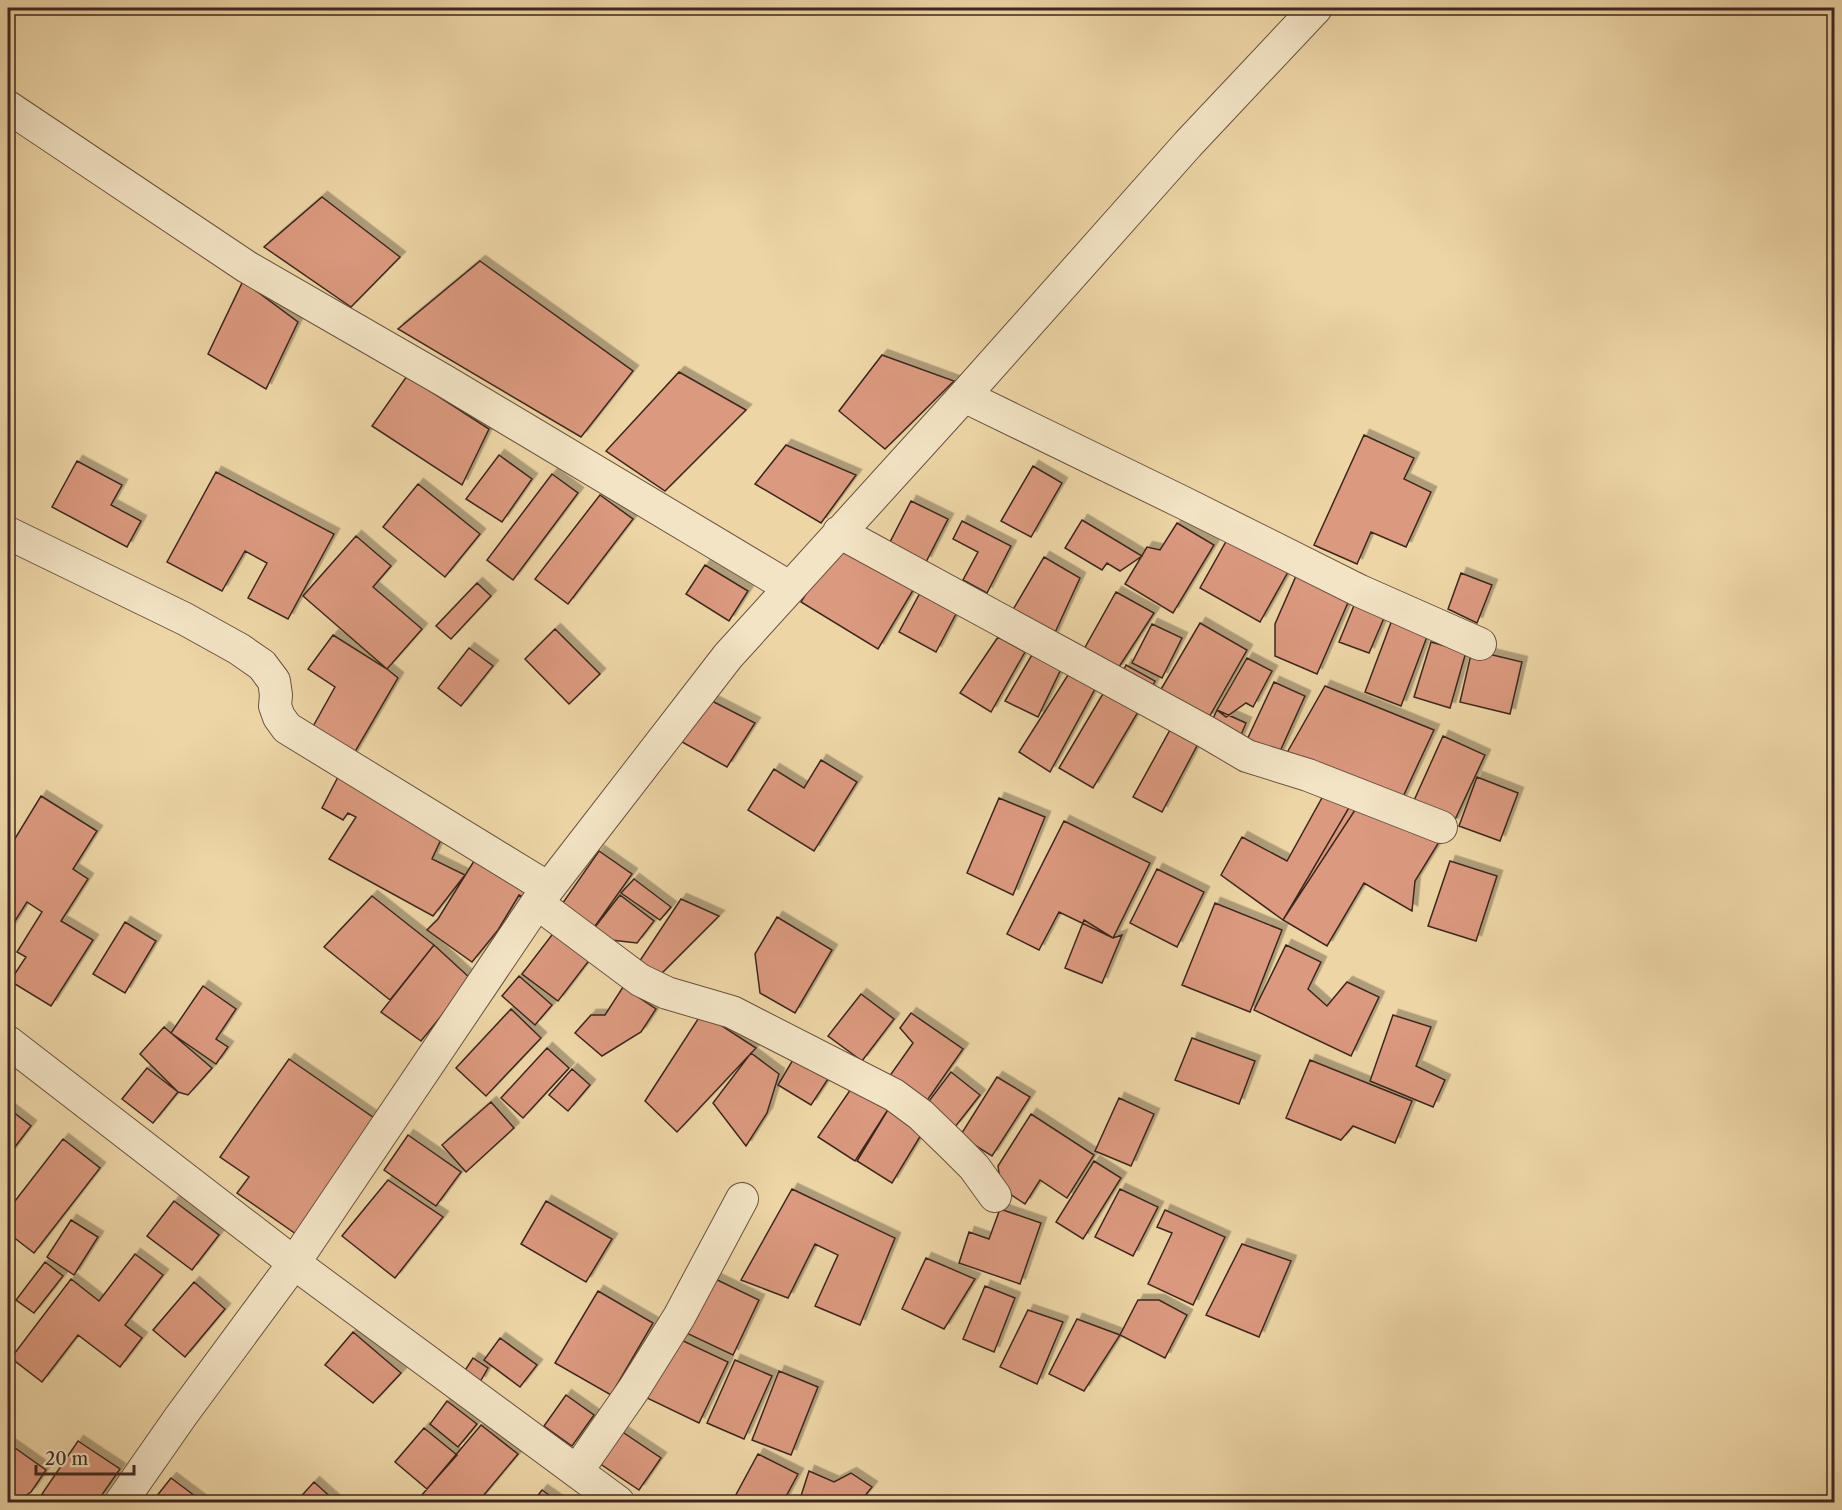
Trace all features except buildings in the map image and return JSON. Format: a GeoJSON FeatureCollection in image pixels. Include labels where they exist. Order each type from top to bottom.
{"type":"FeatureCollection","features":[{"type":"Feature","properties":{"kind":"street"},"geometry":{"type":"LineString","coordinates":[[121,1503],[181,1416],[294,1263],[542,896],[728,656],[1188,144],[1316,8]]}},
{"type":"Feature","properties":{"kind":"street"},"geometry":{"type":"LineString","coordinates":[[8,107],[247,267],[443,380],[789,588]]}},
{"type":"Feature","properties":{"kind":"street"},"geometry":{"type":"LineString","coordinates":[[964,396],[1184,502],[1360,591],[1480,644]]}},
{"type":"Feature","properties":{"kind":"street"},"geometry":{"type":"LineString","coordinates":[[8,532],[185,619],[239,649],[262,665],[274,681],[275,706],[287,728],[542,896],[640,980],[667,993],[732,1012],[894,1095],[921,1115],[953,1146],[974,1167],[995,1196]]}},
{"type":"Feature","properties":{"kind":"street"},"geometry":{"type":"LineString","coordinates":[[839,532],[1247,756],[1308,775],[1441,827]]}},
{"type":"Feature","properties":{"kind":"street"},"geometry":{"type":"LineString","coordinates":[[8,1042],[294,1263],[618,1503]]}},
{"type":"Feature","properties":{"kind":"street"},"geometry":{"type":"LineString","coordinates":[[576,1472],[634,1389],[679,1317],[742,1199]]}}]}
